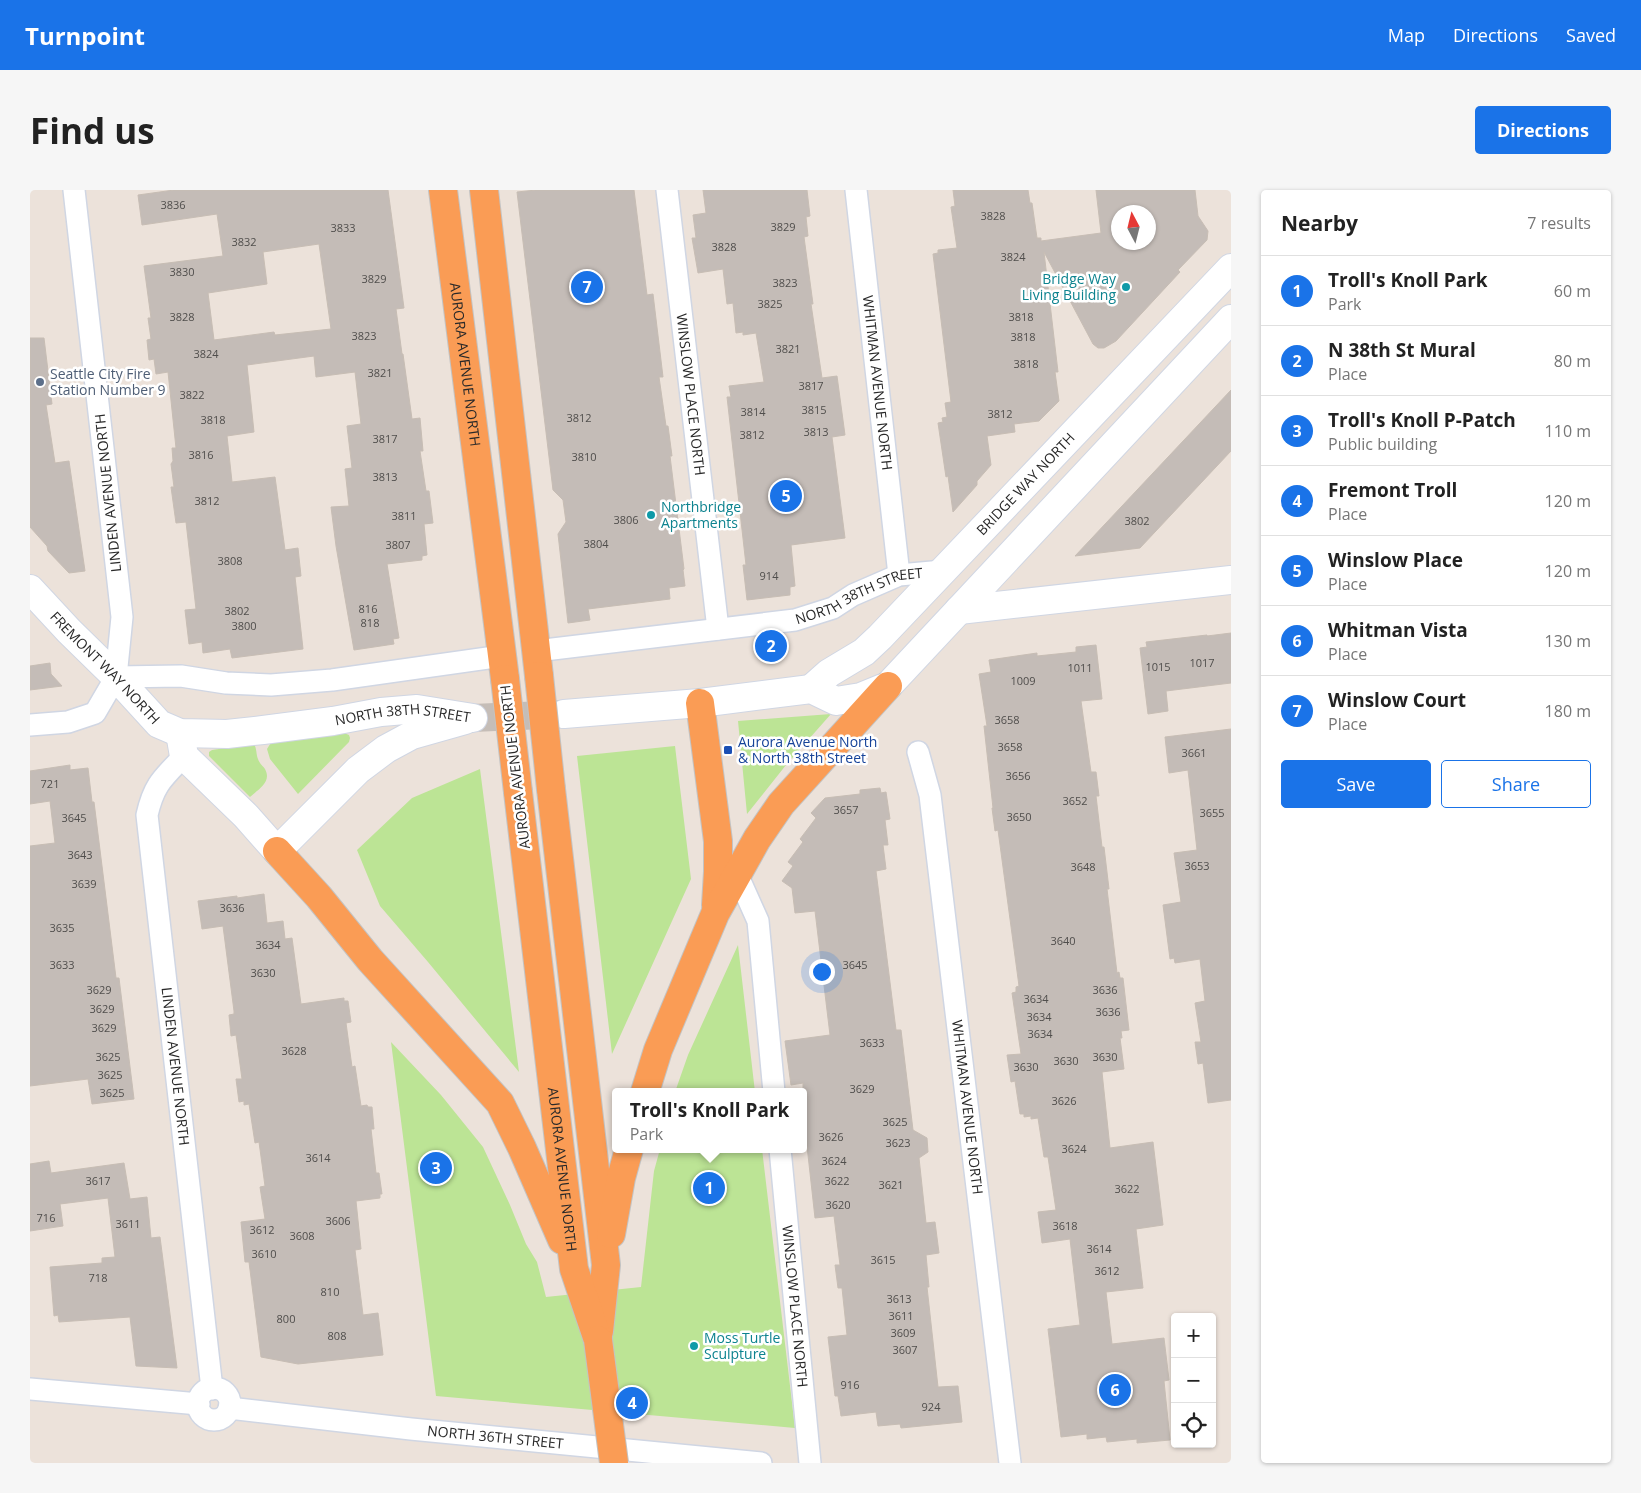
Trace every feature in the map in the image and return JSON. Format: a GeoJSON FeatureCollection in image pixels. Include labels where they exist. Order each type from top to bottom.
{"type":"FeatureCollection","features":[{"type":"Feature","properties":{"kind":"highway","name":"AURORA AVENUE NORTH"},"geometry":{"type":"LineString","coordinates":[[443,190],[503,667],[574,1269],[598,1340],[622,1459]]}},
{"type":"Feature","properties":{"kind":"highway","name":"AURORA AVENUE NORTH"},"geometry":{"type":"LineString","coordinates":[[484,190],[606,1265],[598,1340]]}},
{"type":"Feature","properties":{"kind":"highway"},"geometry":{"type":"LineString","coordinates":[[646,1088],[658,1050],[715,914],[757,839],[781,804],[888,686]]}},
{"type":"Feature","properties":{"kind":"highway"},"geometry":{"type":"LineString","coordinates":[[700,703],[718,841],[715,914]]}},
{"type":"Feature","properties":{"kind":"highway"},"geometry":{"type":"LineString","coordinates":[[277,851],[319,897],[370,960],[500,1103],[540,1187],[574,1269]]}},
{"type":"Feature","properties":{"kind":"highway"},"geometry":{"type":"LineString","coordinates":[[606,1265],[621,1178],[628,1153]]}},
{"type":"Feature","properties":{"kind":"main road","name":"BRIDGE WAY NORTH"},"geometry":{"type":"LineString","coordinates":[[811,690],[829,673],[864,652],[1231,268]]}},
{"type":"Feature","properties":{"kind":"main road"},"geometry":{"type":"LineString","coordinates":[[564,714],[700,703],[811,690],[836,701],[861,697],[888,686],[1231,319]]}},
{"type":"Feature","properties":{"kind":"main road"},"geometry":{"type":"LineString","coordinates":[[959,610],[1231,580]]}},
{"type":"Feature","properties":{"kind":"main road","name":"FREMONT WAY NORTH"},"geometry":{"type":"LineString","coordinates":[[30,589],[69,632],[182,745],[277,851]]}},
{"type":"Feature","properties":{"kind":"main road","name":"NORTH 38TH STREET"},"geometry":{"type":"LineString","coordinates":[[182,745],[227,734],[333,721],[381,712],[417,709],[473,718],[412,735],[386,749],[358,770],[277,851]]}},
{"type":"Feature","properties":{"kind":"street","name":"LINDEN AVENUE NORTH"},"geometry":{"type":"LineString","coordinates":[[74,190],[122,617],[116,677]]}},
{"type":"Feature","properties":{"kind":"street","name":"WINSLOW PLACE NORTH"},"geometry":{"type":"LineString","coordinates":[[666,190],[718,630]]}},
{"type":"Feature","properties":{"kind":"street","name":"WHITMAN AVENUE NORTH"},"geometry":{"type":"LineString","coordinates":[[856,190],[899,575]]}},
{"type":"Feature","properties":{"kind":"street","name":"NORTH 38TH STREET"},"geometry":{"type":"LineString","coordinates":[[538,663],[718,630],[795,620],[832,608],[854,594],[899,575],[943,571]]}},
{"type":"Feature","properties":{"kind":"street"},"geometry":{"type":"LineString","coordinates":[[30,725],[68,722],[95,713],[116,677],[181,676],[226,683],[271,685],[503,667]]}},
{"type":"Feature","properties":{"kind":"street","name":"LINDEN AVENUE NORTH"},"geometry":{"type":"LineString","coordinates":[[182,745],[151,796],[147,815],[205,1396]]}},
{"type":"Feature","properties":{"kind":"street","name":"WHITMAN AVENUE NORTH"},"geometry":{"type":"LineString","coordinates":[[918,752],[930,795],[1010,1463]]}},
{"type":"Feature","properties":{"kind":"street"},"geometry":{"type":"LineString","coordinates":[[736,874],[758,921],[774,1088]]}},
{"type":"Feature","properties":{"kind":"street","name":"WINSLOW PLACE NORTH"},"geometry":{"type":"LineString","coordinates":[[780,1153],[810,1463]]}},
{"type":"Feature","properties":{"kind":"street"},"geometry":{"type":"LineString","coordinates":[[30,1389],[205,1396]]}},
{"type":"Feature","properties":{"kind":"street","name":"NORTH 36TH STREET"},"geometry":{"type":"LineString","coordinates":[[205,1396],[219,1389],[228,1396],[230,1400],[229,1408],[411,1429],[622,1459],[761,1463]]}},
{"type":"Feature","properties":{"kind":"green space"},"geometry":{"type":"Polygon","coordinates":[[[831,714],[786,765],[747,814],[738,721],[831,714]]]}},
{"type":"Feature","properties":{"kind":"green space"},"geometry":{"type":"Polygon","coordinates":[[[344,733],[349,735],[349,742],[298,794],[270,759],[267,749],[272,741],[344,733]]]}},
{"type":"Feature","properties":{"kind":"green space"},"geometry":{"type":"Polygon","coordinates":[[[254,744],[267,778],[261,788],[250,797],[209,756],[209,752],[254,744]]]}},
{"type":"Feature","properties":{"kind":"green space"},"geometry":{"type":"Polygon","coordinates":[[[675,746],[691,879],[612,1054],[577,756],[675,746]]]}},
{"type":"Feature","properties":{"kind":"green space"},"geometry":{"type":"Polygon","coordinates":[[[480,769],[519,1072],[380,906],[357,850],[412,798],[480,769]]]}},
{"type":"Feature","properties":{"kind":"green space"},"geometry":{"type":"Polygon","coordinates":[[[738,945],[755,1088],[676,1088],[688,1055],[738,945]]]}},
{"type":"Feature","properties":{"kind":"green space"},"geometry":{"type":"Polygon","coordinates":[[[391,1042],[441,1095],[483,1147],[526,1244],[537,1262],[546,1297],[641,1287],[654,1171],[659,1153],[762,1153],[795,1428],[436,1396],[391,1042]]]}},
{"type":"Feature","properties":{"kind":"building"},"geometry":{"type":"Polygon","coordinates":[[[174,190],[388,190],[404,308],[396,309],[402,354],[412,419],[420,418],[423,451],[420,451],[426,491],[429,491],[433,523],[424,524],[427,555],[422,556],[422,560],[387,564],[399,638],[393,639],[394,644],[354,650],[331,507],[349,506],[345,469],[352,468],[347,426],[361,424],[355,372],[316,377],[314,356],[247,365],[254,432],[227,436],[232,482],[275,477],[285,550],[298,548],[301,576],[295,577],[303,649],[232,658],[230,649],[203,653],[202,642],[189,644],[185,610],[196,609],[186,522],[176,523],[171,487],[174,487],[171,464],[173,461],[172,448],[176,448],[168,372],[156,374],[154,359],[149,360],[147,340],[151,339],[148,318],[151,318],[144,266],[223,256],[217,214],[142,225],[138,195],[174,190]],[[319,244],[263,252],[267,284],[208,293],[214,340],[274,332],[275,335],[331,329],[319,244]]]}},
{"type":"Feature","properties":{"kind":"building"},"geometry":{"type":"Polygon","coordinates":[[[536,190],[634,190],[647,295],[653,294],[663,377],[659,377],[672,456],[670,456],[684,569],[685,586],[669,588],[670,599],[588,609],[590,620],[568,623],[558,534],[566,522],[563,500],[553,490],[517,192],[536,190]]]}},
{"type":"Feature","properties":{"kind":"building"},"geometry":{"type":"Polygon","coordinates":[[[703,190],[807,190],[810,216],[806,217],[808,236],[804,237],[813,304],[811,304],[822,378],[837,376],[845,435],[832,437],[845,538],[791,545],[795,586],[790,587],[790,595],[747,600],[743,565],[746,565],[727,397],[731,397],[729,386],[764,382],[756,333],[743,335],[743,332],[736,333],[733,303],[727,304],[723,269],[698,273],[692,238],[696,238],[693,215],[706,213],[703,190]]]}},
{"type":"Feature","properties":{"kind":"building"},"geometry":{"type":"Polygon","coordinates":[[[953,190],[1028,190],[1030,203],[1032,203],[1037,238],[1041,238],[1041,241],[1101,233],[1096,190],[1195,190],[1198,216],[1208,231],[1207,240],[1178,270],[1180,272],[1116,341],[1104,348],[1098,348],[1093,344],[1044,252],[1058,372],[1055,372],[1059,401],[1039,421],[1014,424],[1015,432],[987,436],[991,465],[977,481],[977,485],[953,512],[938,423],[943,422],[942,418],[947,417],[945,403],[951,402],[933,254],[938,253],[938,250],[957,248],[951,207],[955,206],[953,190]]]}},
{"type":"Feature","properties":{"kind":"building"},"geometry":{"type":"Polygon","coordinates":[[[30,338],[44,338],[52,404],[46,405],[55,463],[69,461],[85,571],[69,573],[48,551],[47,546],[30,527],[30,338]]]}},
{"type":"Feature","properties":{"kind":"building"},"geometry":{"type":"Polygon","coordinates":[[[1231,390],[1231,451],[1140,548],[1075,556],[1231,390]]]}},
{"type":"Feature","properties":{"kind":"building"},"geometry":{"type":"Polygon","coordinates":[[[1231,633],[1231,683],[1166,691],[1168,711],[1148,714],[1140,648],[1147,647],[1146,642],[1231,633]]]}},
{"type":"Feature","properties":{"kind":"building"},"geometry":{"type":"Polygon","coordinates":[[[1096,645],[1102,699],[1081,701],[1091,772],[1096,772],[1099,796],[1096,796],[1109,889],[1107,889],[1117,973],[1119,972],[1120,978],[1123,978],[1129,1030],[1121,1031],[1122,1038],[1120,1038],[1124,1069],[1102,1072],[1110,1148],[1153,1142],[1163,1225],[1136,1229],[1143,1288],[1106,1292],[1112,1344],[1164,1338],[1169,1380],[1164,1381],[1170,1440],[1137,1443],[1137,1439],[1107,1442],[1106,1437],[1087,1439],[1087,1434],[1061,1437],[1048,1329],[1080,1325],[1070,1239],[1042,1243],[1038,1212],[1056,1210],[1048,1157],[1044,1157],[1038,1118],[1031,1119],[1031,1116],[1024,1117],[1024,1114],[1020,1114],[1015,1081],[1011,1082],[1007,1055],[1021,1054],[1012,993],[1016,992],[1016,987],[1019,986],[998,830],[995,831],[992,808],[984,726],[987,726],[979,674],[991,672],[989,660],[1037,653],[1037,656],[1076,652],[1076,647],[1096,645]]]}},
{"type":"Feature","properties":{"kind":"building"},"geometry":{"type":"Polygon","coordinates":[[[50,663],[51,674],[62,686],[30,690],[30,666],[50,663]]]}},
{"type":"Feature","properties":{"kind":"building"},"geometry":{"type":"Polygon","coordinates":[[[1231,729],[1231,1100],[1208,1103],[1203,1063],[1198,1064],[1195,1042],[1201,1042],[1195,1003],[1205,1001],[1200,959],[1175,963],[1174,958],[1170,959],[1163,905],[1181,902],[1174,853],[1197,850],[1188,770],[1169,773],[1165,737],[1231,729]]]}},
{"type":"Feature","properties":{"kind":"building"},"geometry":{"type":"Polygon","coordinates":[[[70,765],[70,770],[88,768],[116,978],[119,978],[134,1099],[92,1104],[88,1079],[30,1086],[30,846],[55,843],[50,801],[30,804],[30,771],[70,765]]]}},
{"type":"Feature","properties":{"kind":"building"},"geometry":{"type":"Polygon","coordinates":[[[880,788],[881,793],[886,792],[890,819],[885,820],[888,845],[883,845],[886,869],[876,871],[896,1030],[901,1030],[913,1130],[927,1138],[928,1152],[919,1158],[926,1223],[935,1222],[939,1253],[926,1255],[929,1287],[927,1287],[938,1387],[958,1386],[962,1422],[901,1428],[900,1424],[878,1426],[876,1412],[841,1416],[838,1396],[835,1396],[828,1337],[847,1335],[842,1288],[838,1288],[835,1265],[840,1265],[834,1216],[815,1218],[807,1146],[807,1088],[803,1088],[803,1083],[791,1085],[785,1041],[830,1035],[815,911],[795,913],[792,888],[782,881],[793,866],[788,862],[803,842],[800,839],[816,818],[811,813],[825,798],[860,794],[860,790],[880,788]]]}},
{"type":"Feature","properties":{"kind":"building"},"geometry":{"type":"Polygon","coordinates":[[[264,894],[267,923],[283,921],[285,939],[292,938],[301,1004],[344,998],[344,1001],[348,1001],[351,1022],[346,1023],[352,1067],[355,1066],[361,1106],[367,1105],[372,1107],[374,1129],[371,1129],[376,1173],[379,1173],[382,1194],[380,1194],[380,1198],[356,1201],[361,1249],[355,1250],[363,1315],[378,1313],[383,1355],[298,1364],[261,1357],[249,1262],[245,1262],[241,1222],[265,1219],[260,1187],[265,1186],[259,1142],[255,1143],[249,1104],[244,1105],[244,1101],[239,1102],[236,1079],[242,1079],[236,1035],[231,1036],[229,1015],[234,1014],[234,1011],[223,926],[202,929],[198,901],[264,894]]]}},
{"type":"Feature","properties":{"kind":"building"},"geometry":{"type":"Polygon","coordinates":[[[49,1161],[51,1173],[124,1163],[130,1199],[147,1197],[151,1238],[160,1237],[177,1368],[136,1366],[130,1317],[59,1322],[58,1315],[54,1316],[50,1267],[102,1263],[102,1258],[115,1257],[108,1198],[60,1204],[63,1226],[30,1231],[30,1164],[49,1161]]]}},
{"type":"Feature","properties":{"kind":"tunnel"},"geometry":{"type":"LineString","coordinates":[[473,718],[564,714]]}},
{"type":"Feature","properties":{"kind":"place","name":"Winslow Court"},"geometry":{"type":"Point","coordinates":[587,287]}},
{"type":"Feature","properties":{"kind":"place","name":"Bridge Way Living Building"},"geometry":{"type":"Point","coordinates":[1126,287]}},
{"type":"Feature","properties":{"kind":"place","name":"Seattle City Fire Station Number 9"},"geometry":{"type":"Point","coordinates":[40,382]}},
{"type":"Feature","properties":{"kind":"place","name":"Winslow Place"},"geometry":{"type":"Point","coordinates":[786,496]}},
{"type":"Feature","properties":{"kind":"place","name":"Northbridge Apartments"},"geometry":{"type":"Point","coordinates":[651,515]}},
{"type":"Feature","properties":{"kind":"place","name":"N 38th St Mural"},"geometry":{"type":"Point","coordinates":[771,646]}},
{"type":"Feature","properties":{"kind":"place","name":"Aurora Avenue North & North 38th Street"},"geometry":{"type":"Point","coordinates":[728,750]}},
{"type":"Feature","properties":{"kind":"place","name":"Troll's Knoll P-Patch"},"geometry":{"type":"Point","coordinates":[436,1168]}},
{"type":"Feature","properties":{"kind":"place","name":"Troll's Knoll Park"},"geometry":{"type":"Point","coordinates":[709,1188]}},
{"type":"Feature","properties":{"kind":"place","name":"Moss Turtle Sculpture"},"geometry":{"type":"Point","coordinates":[694,1346]}},
{"type":"Feature","properties":{"kind":"place","name":"Whitman Vista"},"geometry":{"type":"Point","coordinates":[1115,1390]}},
{"type":"Feature","properties":{"kind":"place","name":"Fremont Troll"},"geometry":{"type":"Point","coordinates":[632,1403]}}]}
